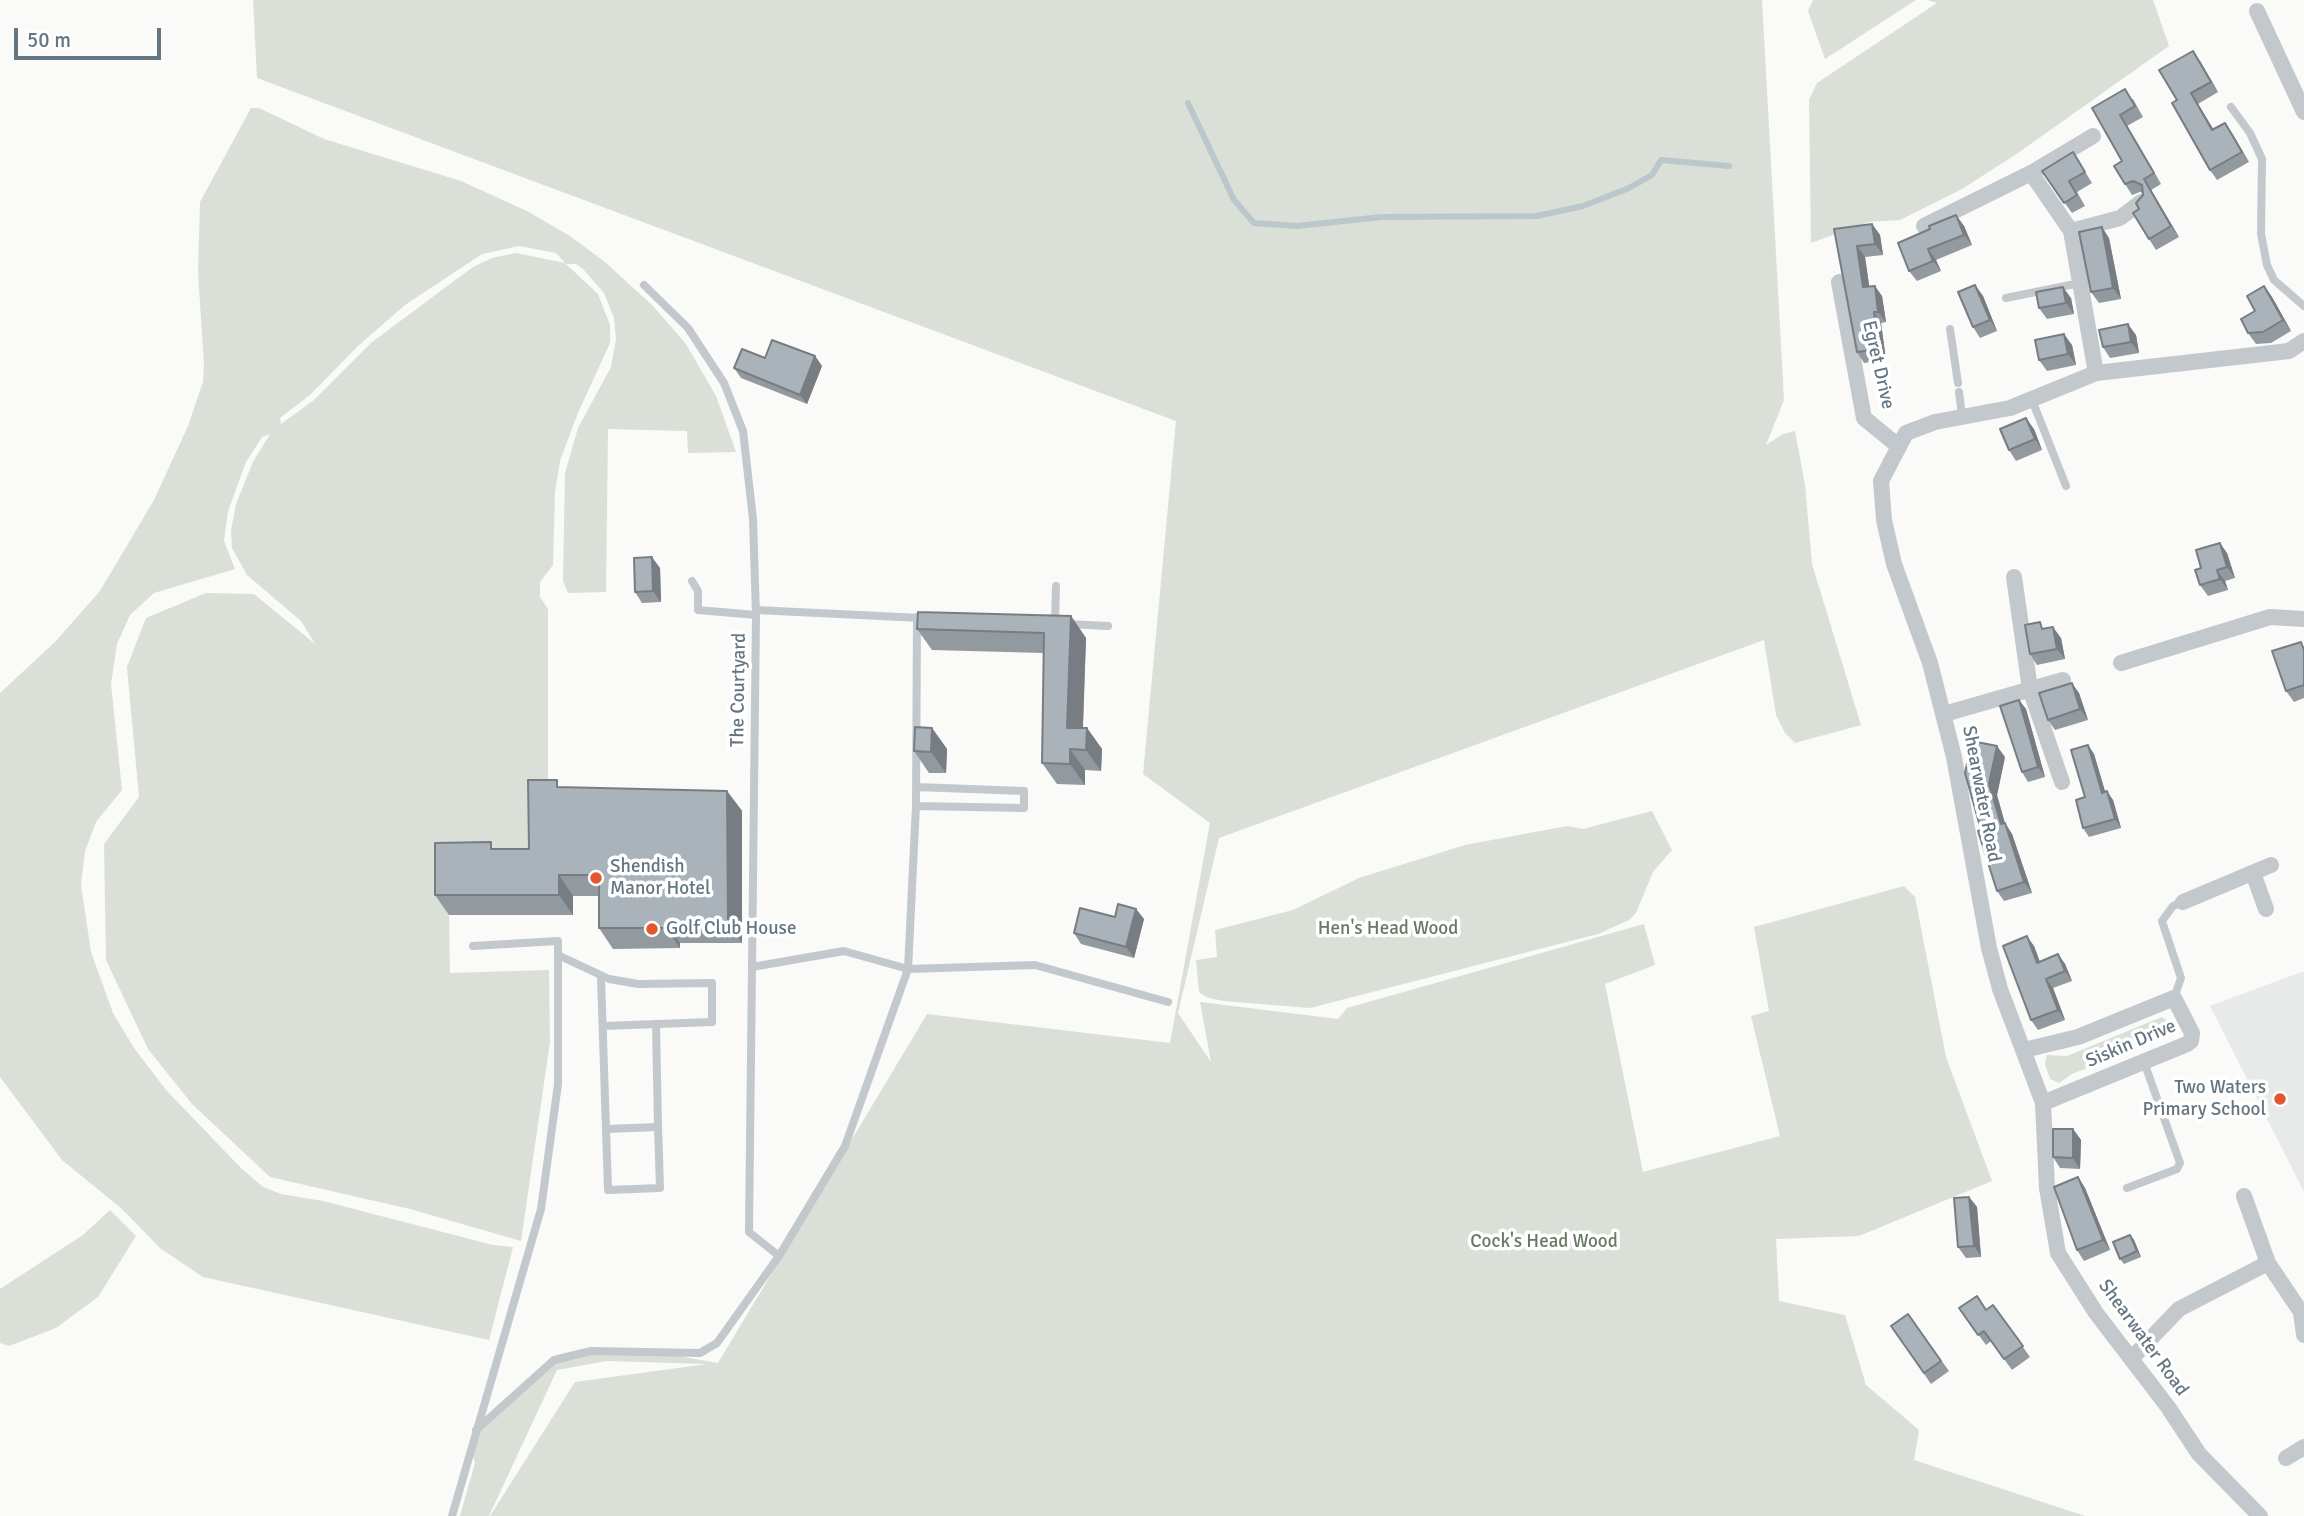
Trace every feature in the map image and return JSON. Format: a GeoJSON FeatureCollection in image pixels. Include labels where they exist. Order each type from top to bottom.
{"type":"FeatureCollection","features":[{"type":"Feature","properties":{"kind":"street"},"geometry":{"type":"LineString","coordinates":[[2257,11],[2304,112]]}},
{"type":"Feature","properties":{"kind":"street"},"geometry":{"type":"LineString","coordinates":[[1924,226],[2031,173],[2093,136]]}},
{"type":"Feature","properties":{"kind":"street"},"geometry":{"type":"LineString","coordinates":[[2031,173],[2071,231],[2096,373]]}},
{"type":"Feature","properties":{"kind":"street"},"geometry":{"type":"LineString","coordinates":[[2071,231],[2120,218],[2141,202]]}},
{"type":"Feature","properties":{"kind":"street","name":"Egret Drive"},"geometry":{"type":"LineString","coordinates":[[1839,282],[1864,418],[1897,445]]}},
{"type":"Feature","properties":{"kind":"street"},"geometry":{"type":"LineString","coordinates":[[1897,445],[1906,433],[1962,415],[2010,408],[2096,373],[2289,351],[2304,341]]}},
{"type":"Feature","properties":{"kind":"street","name":"Shearwater Road"},"geometry":{"type":"LineString","coordinates":[[1897,445],[1881,481],[1884,520],[1894,564],[1930,663],[1944,713],[1989,948],[2043,1103],[2047,1188],[2058,1253],[2096,1313],[2132,1358],[2199,1454],[2257,1514]]}},
{"type":"Feature","properties":{"kind":"street"},"geometry":{"type":"LineString","coordinates":[[2014,578],[2030,689],[2062,782]]}},
{"type":"Feature","properties":{"kind":"street"},"geometry":{"type":"LineString","coordinates":[[2121,663],[2270,617],[2304,618]]}},
{"type":"Feature","properties":{"kind":"street"},"geometry":{"type":"LineString","coordinates":[[1944,713],[2063,680]]}},
{"type":"Feature","properties":{"kind":"street","name":"Siskin Drive"},"geometry":{"type":"LineString","coordinates":[[2183,902],[2272,865]]}},
{"type":"Feature","properties":{"kind":"street"},"geometry":{"type":"LineString","coordinates":[[2253,873],[2266,909]]}},
{"type":"Feature","properties":{"kind":"street","name":"Siskin Drive"},"geometry":{"type":"LineString","coordinates":[[2024,1050],[2078,1037],[2174,998],[2192,1033],[2191,1041],[2043,1103]]}},
{"type":"Feature","properties":{"kind":"street"},"geometry":{"type":"LineString","coordinates":[[2244,1196],[2268,1263],[2301,1311],[2304,1335]]}},
{"type":"Feature","properties":{"kind":"street"},"geometry":{"type":"LineString","coordinates":[[2132,1358],[2179,1309],[2268,1263]]}},
{"type":"Feature","properties":{"kind":"street"},"geometry":{"type":"LineString","coordinates":[[2286,1458],[2304,1447]]}},
{"type":"Feature","properties":{"kind":"lane"},"geometry":{"type":"LineString","coordinates":[[2231,107],[2249,133],[2262,159],[2261,234],[2267,265],[2278,285],[2304,306]]}},
{"type":"Feature","properties":{"kind":"lane"},"geometry":{"type":"LineString","coordinates":[[2006,298],[2080,283]]}},
{"type":"Feature","properties":{"kind":"lane","name":"The Courtyard"},"geometry":{"type":"LineString","coordinates":[[645,285],[688,328],[724,383],[743,431],[753,519],[756,613],[749,1232],[779,1256]]}},
{"type":"Feature","properties":{"kind":"lane"},"geometry":{"type":"LineString","coordinates":[[1950,329],[1962,415]]}},
{"type":"Feature","properties":{"kind":"lane"},"geometry":{"type":"LineString","coordinates":[[2032,400],[2066,486]]}},
{"type":"Feature","properties":{"kind":"lane"},"geometry":{"type":"LineString","coordinates":[[692,580],[698,591],[698,610],[931,618]]}},
{"type":"Feature","properties":{"kind":"lane"},"geometry":{"type":"LineString","coordinates":[[1055,624],[1056,586]]}},
{"type":"Feature","properties":{"kind":"lane"},"geometry":{"type":"LineString","coordinates":[[476,1430],[554,1360],[591,1351],[700,1353],[717,1343],[779,1256],[845,1146],[908,969],[916,806],[917,617]]}},
{"type":"Feature","properties":{"kind":"lane"},"geometry":{"type":"LineString","coordinates":[[1041,623],[1108,626]]}},
{"type":"Feature","properties":{"kind":"lane"},"geometry":{"type":"LineString","coordinates":[[916,787],[1024,791],[1024,807],[916,806]]}},
{"type":"Feature","properties":{"kind":"lane","name":"Siskin Drive"},"geometry":{"type":"LineString","coordinates":[[2174,998],[2181,978],[2162,921],[2173,906],[2183,902]]}},
{"type":"Feature","properties":{"kind":"lane"},"geometry":{"type":"LineString","coordinates":[[452,1516],[541,1209],[558,1084],[558,941],[472,946]]}},
{"type":"Feature","properties":{"kind":"lane"},"geometry":{"type":"LineString","coordinates":[[752,967],[844,951],[908,969],[1035,965],[1168,1002]]}},
{"type":"Feature","properties":{"kind":"lane"},"geometry":{"type":"LineString","coordinates":[[560,956],[601,977],[639,984],[712,983],[712,1022],[603,1026]]}},
{"type":"Feature","properties":{"kind":"lane"},"geometry":{"type":"LineString","coordinates":[[601,977],[608,1190],[660,1188],[656,1024]]}},
{"type":"Feature","properties":{"kind":"lane"},"geometry":{"type":"LineString","coordinates":[[2127,1188],[2177,1169],[2180,1163],[2144,1062]]}},
{"type":"Feature","properties":{"kind":"lane"},"geometry":{"type":"LineString","coordinates":[[606,1129],[658,1127]]}},
{"type":"Feature","properties":{"kind":"shaded area","name":"Two Waters Primary School"},"geometry":{"type":"Polygon","coordinates":[[[2304,971],[2304,1192],[2210,1006],[2304,971]]]}},
{"type":"Feature","properties":{"kind":"green space","name":"Cock's Head Wood"},"geometry":{"type":"Polygon","coordinates":[[[253,0],[1762,0],[1784,400],[1766,445],[1783,434],[1795,431],[1805,485],[1812,564],[1861,725],[1795,743],[1785,733],[1776,715],[1764,640],[1219,838],[1178,1013],[1211,1062],[1200,1002],[1338,1019],[1347,1008],[1644,924],[1655,965],[1605,984],[1643,1172],[1780,1136],[1751,1016],[1769,1011],[1754,927],[1904,886],[1915,897],[1946,1057],[1992,1181],[1859,1236],[1776,1239],[1779,1301],[1845,1315],[1866,1385],[1919,1430],[1914,1460],[2085,1516],[490,1516],[575,1382],[707,1364],[607,1361],[557,1370],[489,1516],[460,1516],[475,1463],[470,1447],[488,1418],[554,1363],[592,1355],[666,1354],[718,1363],[927,1014],[1170,1043],[1210,823],[1143,774],[1176,421],[257,78],[253,0]]]}},
{"type":"Feature","properties":{"kind":"green space"},"geometry":{"type":"Polygon","coordinates":[[[1813,0],[1916,0],[1825,59],[1808,11],[1813,0]]]}},
{"type":"Feature","properties":{"kind":"green space"},"geometry":{"type":"Polygon","coordinates":[[[1927,0],[2153,0],[2169,46],[2015,155],[1962,189],[1900,220],[1868,222],[1811,243],[1809,100],[1817,83],[1937,3],[1927,0]]]}},
{"type":"Feature","properties":{"kind":"green space"},"geometry":{"type":"Polygon","coordinates":[[[251,108],[259,108],[324,139],[461,181],[527,211],[570,236],[605,262],[653,306],[686,344],[716,396],[736,452],[688,453],[687,431],[608,429],[606,592],[568,593],[563,581],[565,473],[578,428],[611,367],[616,339],[614,318],[604,293],[583,269],[576,264],[566,264],[598,294],[610,325],[610,343],[577,415],[560,461],[555,492],[553,565],[540,582],[540,597],[548,609],[548,796],[537,861],[449,915],[450,973],[549,970],[550,1042],[521,1241],[410,1209],[270,1177],[192,1104],[148,1049],[106,960],[104,844],[139,797],[127,667],[146,618],[206,593],[254,594],[315,644],[301,621],[247,575],[232,548],[231,531],[236,504],[253,462],[270,434],[262,437],[246,462],[228,511],[224,541],[235,569],[154,593],[130,615],[117,644],[111,684],[122,790],[96,822],[85,851],[81,885],[91,952],[113,1013],[134,1048],[166,1090],[241,1168],[263,1187],[281,1194],[323,1201],[493,1245],[513,1247],[489,1340],[203,1277],[160,1248],[122,1209],[62,1160],[0,1077],[0,693],[55,642],[100,591],[154,500],[188,426],[203,382],[204,365],[198,271],[200,202],[251,108]],[[519,246],[482,254],[405,305],[358,346],[310,395],[280,418],[281,424],[314,400],[372,342],[473,267],[492,258],[516,253],[565,263],[556,253],[519,246]]]}},
{"type":"Feature","properties":{"kind":"green space","name":"Hen's Head Wood"},"geometry":{"type":"Polygon","coordinates":[[[1652,811],[1672,850],[1653,872],[1636,913],[1629,920],[1598,934],[1310,1008],[1223,1001],[1206,997],[1199,992],[1196,960],[1217,957],[1215,930],[1293,910],[1359,878],[1465,845],[1567,826],[1583,829],[1652,811]]]}},
{"type":"Feature","properties":{"kind":"green space"},"geometry":{"type":"Polygon","coordinates":[[[2162,1017],[2172,1025],[2168,1036],[2072,1074],[2059,1083],[2050,1079],[2045,1064],[2047,1055],[2067,1056],[2162,1017]]]}},
{"type":"Feature","properties":{"kind":"green space"},"geometry":{"type":"Polygon","coordinates":[[[110,1210],[136,1236],[98,1297],[56,1328],[9,1346],[0,1343],[0,1289],[83,1235],[110,1210]]]}},
{"type":"Feature","properties":{"kind":"building"},"geometry":{"type":"Polygon","coordinates":[[[2193,51],[2211,82],[2191,93],[2212,130],[2225,123],[2242,152],[2210,170],[2172,103],[2177,100],[2159,70],[2193,51]]]}},
{"type":"Feature","properties":{"kind":"building"},"geometry":{"type":"Polygon","coordinates":[[[2125,89],[2135,106],[2120,115],[2154,173],[2144,179],[2171,226],[2149,239],[2133,213],[2139,209],[2136,203],[2143,195],[2142,185],[2133,181],[2125,184],[2114,166],[2122,161],[2092,108],[2125,89]]]}},
{"type":"Feature","properties":{"kind":"building"},"geometry":{"type":"Polygon","coordinates":[[[2073,152],[2085,172],[2069,181],[2077,195],[2064,203],[2042,171],[2073,152]]]}},
{"type":"Feature","properties":{"kind":"building"},"geometry":{"type":"Polygon","coordinates":[[[1956,215],[1964,235],[1928,249],[1933,261],[1909,271],[1898,243],[1956,215]]]}},
{"type":"Feature","properties":{"kind":"building"},"geometry":{"type":"Polygon","coordinates":[[[1872,224],[1875,244],[1857,246],[1863,287],[1875,286],[1878,312],[1874,312],[1879,349],[1857,352],[1834,229],[1872,224]]]}},
{"type":"Feature","properties":{"kind":"building"},"geometry":{"type":"Polygon","coordinates":[[[2102,227],[2113,288],[2091,292],[2079,232],[2102,227]]]}},
{"type":"Feature","properties":{"kind":"building"},"geometry":{"type":"Polygon","coordinates":[[[1975,285],[1990,320],[1973,327],[1958,292],[1975,285]]]}},
{"type":"Feature","properties":{"kind":"building"},"geometry":{"type":"Polygon","coordinates":[[[2264,286],[2283,320],[2263,332],[2248,333],[2241,319],[2255,311],[2247,296],[2264,286]]]}},
{"type":"Feature","properties":{"kind":"building"},"geometry":{"type":"Polygon","coordinates":[[[2063,287],[2066,303],[2039,308],[2036,292],[2063,287]]]}},
{"type":"Feature","properties":{"kind":"building"},"geometry":{"type":"Polygon","coordinates":[[[2128,324],[2131,342],[2103,347],[2099,330],[2128,324]]]}},
{"type":"Feature","properties":{"kind":"building"},"geometry":{"type":"Polygon","coordinates":[[[2064,334],[2068,354],[2039,360],[2035,340],[2064,334]]]}},
{"type":"Feature","properties":{"kind":"building"},"geometry":{"type":"Polygon","coordinates":[[[772,340],[815,356],[800,395],[734,368],[742,349],[765,358],[772,340]]]}},
{"type":"Feature","properties":{"kind":"building"},"geometry":{"type":"Polygon","coordinates":[[[2026,418],[2035,439],[2009,450],[2000,429],[2026,418]]]}},
{"type":"Feature","properties":{"kind":"building"},"geometry":{"type":"Polygon","coordinates":[[[2220,543],[2227,567],[2217,570],[2220,579],[2200,585],[2195,570],[2201,568],[2196,550],[2220,543]]]}},
{"type":"Feature","properties":{"kind":"building"},"geometry":{"type":"Polygon","coordinates":[[[652,557],[653,591],[635,592],[634,558],[652,557]]]}},
{"type":"Feature","properties":{"kind":"building"},"geometry":{"type":"Polygon","coordinates":[[[918,612],[1071,616],[1067,728],[1087,728],[1086,750],[1070,749],[1070,764],[1042,763],[1044,633],[917,629],[918,612]]]}},
{"type":"Feature","properties":{"kind":"building"},"geometry":{"type":"Polygon","coordinates":[[[2040,622],[2042,629],[2053,627],[2057,649],[2030,654],[2025,625],[2040,622]]]}},
{"type":"Feature","properties":{"kind":"building"},"geometry":{"type":"Polygon","coordinates":[[[2301,642],[2304,650],[2304,685],[2286,691],[2272,651],[2301,642]]]}},
{"type":"Feature","properties":{"kind":"building"},"geometry":{"type":"Polygon","coordinates":[[[2072,683],[2080,709],[2048,720],[2039,693],[2072,683]]]}},
{"type":"Feature","properties":{"kind":"building"},"geometry":{"type":"Polygon","coordinates":[[[2019,700],[2038,767],[2022,772],[2000,706],[2019,700]]]}},
{"type":"Feature","properties":{"kind":"building"},"geometry":{"type":"Polygon","coordinates":[[[915,727],[932,728],[931,752],[914,751],[915,727]]]}},
{"type":"Feature","properties":{"kind":"building"},"geometry":{"type":"Polygon","coordinates":[[[1972,741],[1997,746],[1989,784],[2001,824],[2005,823],[2024,882],[1997,891],[1978,831],[1981,830],[1965,773],[1972,741]]]}},
{"type":"Feature","properties":{"kind":"building"},"geometry":{"type":"Polygon","coordinates":[[[2088,745],[2102,793],[2107,791],[2115,819],[2083,828],[2076,800],[2085,797],[2071,750],[2088,745]]]}},
{"type":"Feature","properties":{"kind":"building"},"geometry":{"type":"Polygon","coordinates":[[[528,780],[557,780],[557,787],[727,791],[728,923],[666,923],[666,928],[599,928],[599,875],[559,875],[559,895],[435,895],[435,843],[491,842],[491,849],[529,849],[528,780]]]}},
{"type":"Feature","properties":{"kind":"building"},"geometry":{"type":"Polygon","coordinates":[[[1118,904],[1136,909],[1126,947],[1074,933],[1080,908],[1115,917],[1118,904]]]}},
{"type":"Feature","properties":{"kind":"building"},"geometry":{"type":"Polygon","coordinates":[[[2027,936],[2037,963],[2058,954],[2065,971],[2046,979],[2058,1010],[2031,1020],[2003,946],[2027,936]]]}},
{"type":"Feature","properties":{"kind":"building"},"geometry":{"type":"Polygon","coordinates":[[[2053,1129],[2073,1129],[2073,1158],[2053,1157],[2053,1129]]]}},
{"type":"Feature","properties":{"kind":"building"},"geometry":{"type":"Polygon","coordinates":[[[2078,1177],[2103,1240],[2077,1250],[2054,1187],[2078,1177]]]}},
{"type":"Feature","properties":{"kind":"building"},"geometry":{"type":"Polygon","coordinates":[[[1969,1197],[1974,1246],[1958,1247],[1954,1198],[1969,1197]]]}},
{"type":"Feature","properties":{"kind":"building"},"geometry":{"type":"Polygon","coordinates":[[[2130,1235],[2137,1251],[2120,1259],[2113,1242],[2130,1235]]]}},
{"type":"Feature","properties":{"kind":"building"},"geometry":{"type":"Polygon","coordinates":[[[1977,1296],[1986,1310],[1993,1305],[2023,1346],[2004,1359],[1984,1331],[1978,1335],[1959,1308],[1977,1296]]]}},
{"type":"Feature","properties":{"kind":"building"},"geometry":{"type":"Polygon","coordinates":[[[1908,1314],[1941,1361],[1924,1373],[1891,1326],[1908,1314]]]}},
{"type":"Feature","properties":{"kind":"waterway"},"geometry":{"type":"LineString","coordinates":[[1188,103],[1234,200],[1254,223],[1296,226],[1382,217],[1537,216],[1583,206],[1629,188],[1652,175],[1661,160],[1729,166]]}},
{"type":"Feature","properties":{"kind":"place","name":"Shendish Manor Hotel"},"geometry":{"type":"Point","coordinates":[596,878]}},
{"type":"Feature","properties":{"kind":"place","name":"Golf Club House"},"geometry":{"type":"Point","coordinates":[652,929]}},
{"type":"Feature","properties":{"kind":"place","name":"Two Waters Primary School"},"geometry":{"type":"Point","coordinates":[2280,1099]}}]}
